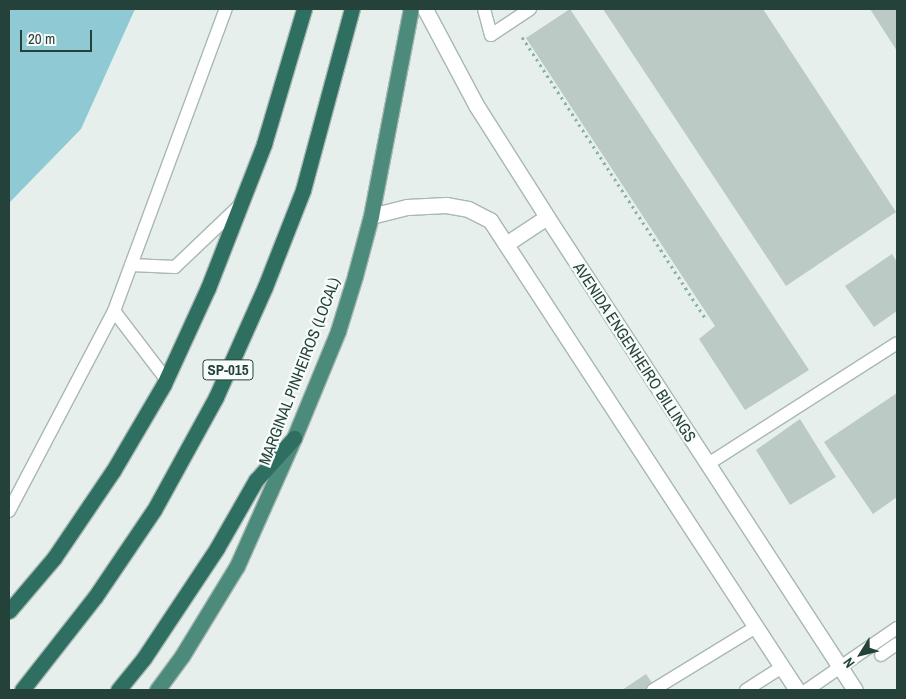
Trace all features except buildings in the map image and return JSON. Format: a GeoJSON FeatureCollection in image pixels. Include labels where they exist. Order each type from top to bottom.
{"type":"FeatureCollection","features":[{"type":"Feature","properties":{"kind":"highway"},"geometry":{"type":"LineString","coordinates":[[9,611],[54,558],[108,479],[166,380],[208,288],[264,144],[304,9]]}},
{"type":"Feature","properties":{"kind":"highway","name":"SP-015"},"geometry":{"type":"LineString","coordinates":[[22,690],[95,596],[154,510],[216,397],[265,287],[303,190],[352,9]]}},
{"type":"Feature","properties":{"kind":"highway","name":"MARGINAL PINHEIROS (LOCAL)"},"geometry":{"type":"LineString","coordinates":[[157,690],[182,656],[237,566],[294,438],[338,330],[371,216],[411,9]]}},
{"type":"Feature","properties":{"kind":"highway"},"geometry":{"type":"LineString","coordinates":[[118,690],[144,658],[217,548],[256,480],[294,438]]}},
{"type":"Feature","properties":{"kind":"street","name":"AVENIDA ENGENHEIRO BILLINGS"},"geometry":{"type":"LineString","coordinates":[[425,9],[476,105],[855,690]]}},
{"type":"Feature","properties":{"kind":"street"},"geometry":{"type":"LineString","coordinates":[[371,216],[407,207],[458,206],[490,220],[797,690]]}},
{"type":"Feature","properties":{"kind":"street"},"geometry":{"type":"LineString","coordinates":[[506,244],[547,217]]}},
{"type":"Feature","properties":{"kind":"lane"},"geometry":{"type":"LineString","coordinates":[[9,511],[114,311],[226,9]]}},
{"type":"Feature","properties":{"kind":"lane"},"geometry":{"type":"LineString","coordinates":[[484,9],[491,35],[530,9]]}},
{"type":"Feature","properties":{"kind":"lane"},"geometry":{"type":"LineString","coordinates":[[131,265],[175,267],[241,204]]}},
{"type":"Feature","properties":{"kind":"lane"},"geometry":{"type":"LineString","coordinates":[[114,311],[166,380]]}},
{"type":"Feature","properties":{"kind":"lane"},"geometry":{"type":"LineString","coordinates":[[708,464],[897,343]]}},
{"type":"Feature","properties":{"kind":"lane"},"geometry":{"type":"LineString","coordinates":[[653,690],[756,627]]}},
{"type":"Feature","properties":{"kind":"lane"},"geometry":{"type":"LineString","coordinates":[[807,690],[897,628]]}},
{"type":"Feature","properties":{"kind":"lane"},"geometry":{"type":"LineString","coordinates":[[881,655],[897,644]]}},
{"type":"Feature","properties":{"kind":"lane"},"geometry":{"type":"LineString","coordinates":[[746,690],[782,667]]}},
{"type":"Feature","properties":{"kind":"path"},"geometry":{"type":"LineString","coordinates":[[512,22],[706,319]]}},
{"type":"Feature","properties":{"kind":"water"},"geometry":{"type":"Polygon","coordinates":[[[9,9],[135,9],[81,129],[9,203],[9,9]]]}}]}
